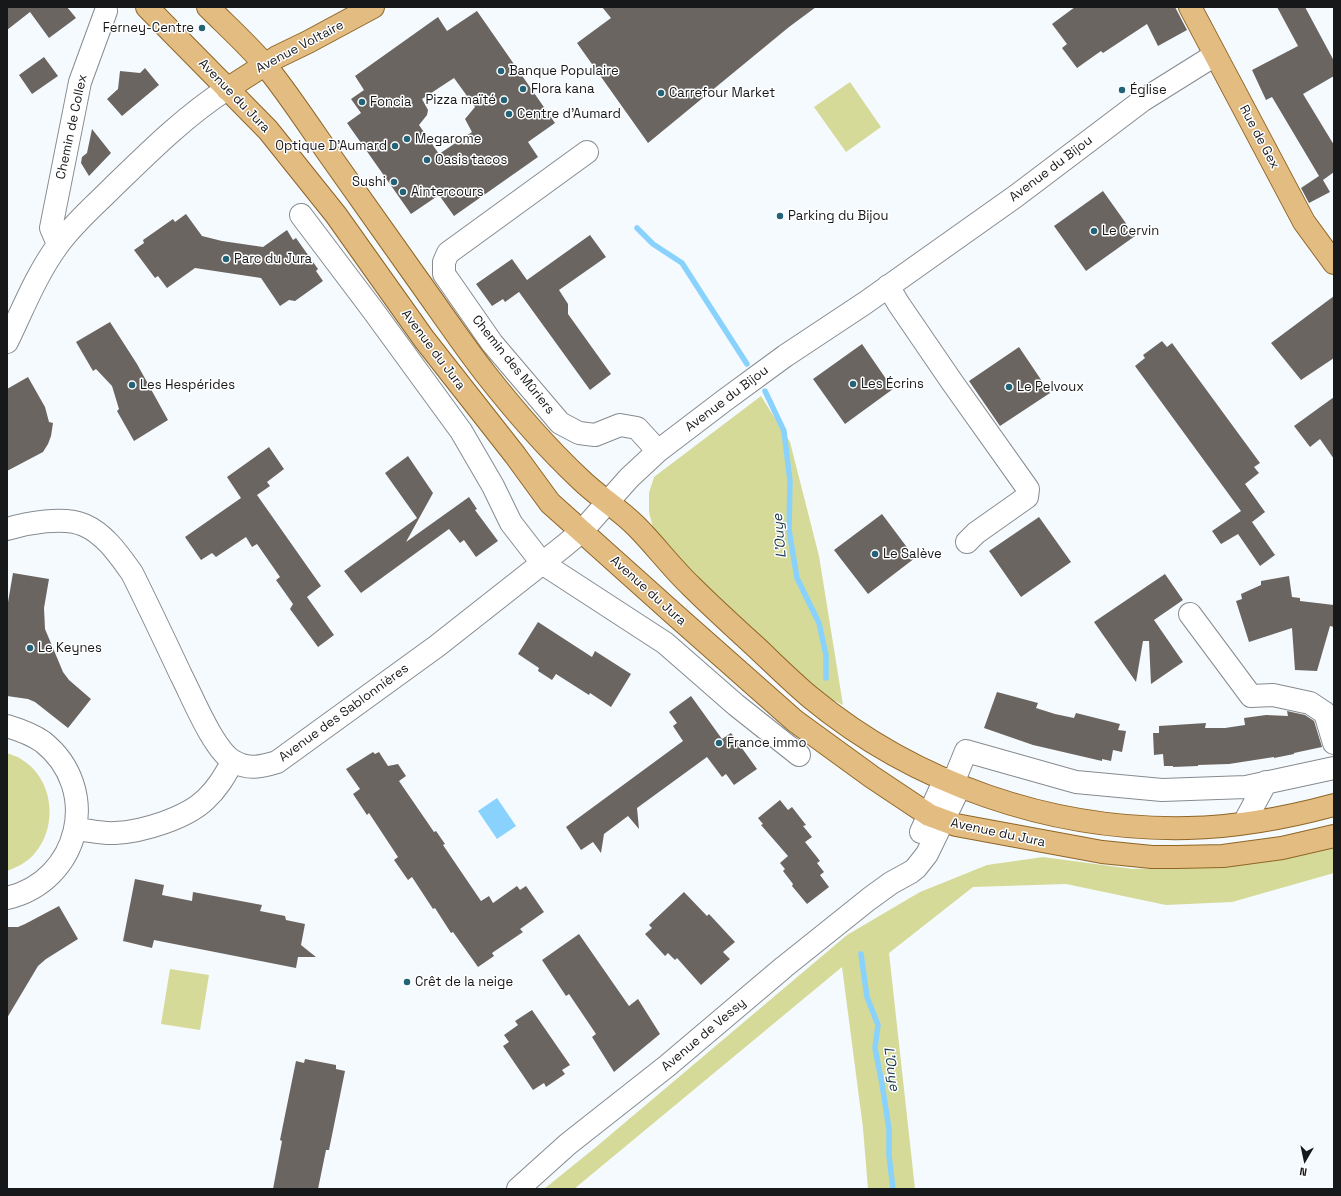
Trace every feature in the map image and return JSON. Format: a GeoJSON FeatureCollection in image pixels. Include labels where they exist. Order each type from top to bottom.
{"type":"FeatureCollection","features":[{"type":"Feature","properties":{"kind":"main road","name":"Avenue du Jura"},"geometry":{"type":"LineString","coordinates":[[148,7],[268,130],[321,195],[424,339],[515,455],[544,496],[556,509],[795,721],[878,782],[936,818],[966,828],[1080,849],[1152,857],[1201,857],[1242,854],[1282,848],[1334,836]]}},
{"type":"Feature","properties":{"kind":"main road"},"geometry":{"type":"LineString","coordinates":[[208,7],[264,64],[298,109],[484,371],[536,433],[560,460],[586,485],[634,524],[691,586],[810,696],[837,717],[884,748],[914,765],[953,782],[1028,808],[1088,821],[1123,826],[1189,828],[1244,823],[1296,814],[1334,805]]}},
{"type":"Feature","properties":{"kind":"main road","name":"Rue de Gex"},"geometry":{"type":"LineString","coordinates":[[1190,7],[1214,55],[1304,222],[1334,263]]}},
{"type":"Feature","properties":{"kind":"main road","name":"Avenue Voltaire"},"geometry":{"type":"LineString","coordinates":[[227,89],[264,64],[362,10]]}},
{"type":"Feature","properties":{"kind":"street","name":"Chemin de Collex"},"geometry":{"type":"LineString","coordinates":[[58,244],[51,228],[80,82],[106,11]]}},
{"type":"Feature","properties":{"kind":"street","name":"Avenue du Bijou"},"geometry":{"type":"LineString","coordinates":[[582,532],[629,478],[658,451],[776,363],[1016,196],[1143,100],[1214,55]]}},
{"type":"Feature","properties":{"kind":"street"},"geometry":{"type":"LineString","coordinates":[[7,342],[28,295],[58,244],[89,210],[147,154],[206,102],[227,89]]}},
{"type":"Feature","properties":{"kind":"street","name":"Chemin des Mûriers"},"geometry":{"type":"LineString","coordinates":[[587,152],[448,253],[444,262],[444,274],[492,343],[560,423],[579,433],[595,435],[620,425],[637,428],[658,451]]}},
{"type":"Feature","properties":{"kind":"street","name":"Avenue du Jura"},"geometry":{"type":"LineString","coordinates":[[301,215],[461,431],[511,523],[542,563],[665,643],[736,705],[799,755]]}},
{"type":"Feature","properties":{"kind":"street"},"geometry":{"type":"LineString","coordinates":[[888,286],[952,382],[1028,489],[1027,497],[976,533],[967,542]]}},
{"type":"Feature","properties":{"kind":"street","name":"Avenue des Sablonnières"},"geometry":{"type":"LineString","coordinates":[[7,529],[37,522],[61,520],[83,525],[102,537],[119,554],[132,573],[215,741],[224,754],[233,761],[247,767],[261,767],[277,762],[437,646],[582,532]]}},
{"type":"Feature","properties":{"kind":"street"},"geometry":{"type":"LineString","coordinates":[[1190,614],[1251,696],[1273,695],[1310,703],[1325,713],[1334,743]]}},
{"type":"Feature","properties":{"kind":"street"},"geometry":{"type":"LineString","coordinates":[[7,726],[25,732],[42,742],[57,756],[66,769],[72,783],[76,798],[77,813],[72,843],[57,868],[46,880],[32,889],[17,896],[7,898]]}},
{"type":"Feature","properties":{"kind":"street","name":"Avenue de Vessy"},"geometry":{"type":"LineString","coordinates":[[518,1189],[567,1145],[667,1066],[784,967],[891,883],[911,872],[921,863],[927,854],[936,818],[966,751],[1076,782],[1162,790],[1246,787],[1266,782]]}},
{"type":"Feature","properties":{"kind":"street"},"geometry":{"type":"LineString","coordinates":[[75,829],[114,834],[138,831],[170,821],[206,800],[220,783],[233,761]]}},
{"type":"Feature","properties":{"kind":"street"},"geometry":{"type":"LineString","coordinates":[[1244,823],[1266,782],[1334,768]]}},
{"type":"Feature","properties":{"kind":"green space"},"geometry":{"type":"Polygon","coordinates":[[[850,82],[881,127],[846,152],[814,107],[850,82]]]}},
{"type":"Feature","properties":{"kind":"green space"},"geometry":{"type":"Polygon","coordinates":[[[761,396],[790,442],[819,556],[843,705],[812,690],[655,536],[649,512],[649,493],[654,477],[761,396]]]}},
{"type":"Feature","properties":{"kind":"green space"},"geometry":{"type":"Polygon","coordinates":[[[7,753],[18,757],[32,767],[40,778],[46,790],[50,816],[43,842],[35,853],[26,862],[7,871],[7,753]]]}},
{"type":"Feature","properties":{"kind":"green space"},"geometry":{"type":"Polygon","coordinates":[[[1334,843],[1334,873],[1232,902],[1166,905],[1066,884],[973,887],[889,953],[915,1189],[868,1189],[863,1128],[842,967],[574,1189],[544,1189],[596,1147],[847,935],[920,892],[987,865],[1043,857],[1133,869],[1210,866],[1334,843]]]}},
{"type":"Feature","properties":{"kind":"green space"},"geometry":{"type":"Polygon","coordinates":[[[170,969],[209,975],[200,1030],[161,1024],[170,969]]]}},
{"type":"Feature","properties":{"kind":"water"},"geometry":{"type":"Polygon","coordinates":[[[497,798],[516,826],[497,839],[478,811],[497,798]]]}},
{"type":"Feature","properties":{"kind":"building"},"geometry":{"type":"Polygon","coordinates":[[[7,7],[67,7],[76,18],[49,38],[30,12],[7,30],[7,7]]]}},
{"type":"Feature","properties":{"kind":"building","name":"Carrefour Market"},"geometry":{"type":"Polygon","coordinates":[[[602,7],[816,7],[789,27],[648,143],[577,43],[611,18],[602,7]]]}},
{"type":"Feature","properties":{"kind":"building"},"geometry":{"type":"Polygon","coordinates":[[[1075,7],[1175,7],[1187,30],[1158,46],[1147,24],[1103,53],[1101,51],[1077,68],[1062,48],[1067,44],[1052,24],[1075,7]]]}},
{"type":"Feature","properties":{"kind":"building"},"geometry":{"type":"Polygon","coordinates":[[[1277,7],[1305,7],[1334,61],[1334,76],[1303,94],[1334,145],[1334,172],[1323,180],[1330,192],[1309,203],[1301,188],[1319,176],[1272,97],[1266,100],[1252,70],[1298,46],[1277,7]]]}},
{"type":"Feature","properties":{"kind":"building","name":"Centre d'Aumard"},"geometry":{"type":"Polygon","coordinates":[[[477,11],[555,123],[528,142],[538,157],[454,216],[439,195],[411,214],[347,123],[361,113],[351,99],[364,90],[355,76],[438,17],[447,31],[477,11]],[[454,78],[422,99],[428,110],[427,115],[419,125],[439,154],[472,132],[465,119],[475,107],[454,78]]]}},
{"type":"Feature","properties":{"kind":"building"},"geometry":{"type":"Polygon","coordinates":[[[44,57],[58,76],[32,94],[19,75],[44,57]]]}},
{"type":"Feature","properties":{"kind":"building"},"geometry":{"type":"Polygon","coordinates":[[[145,68],[159,85],[122,116],[107,99],[118,89],[120,71],[140,73],[145,68]]]}},
{"type":"Feature","properties":{"kind":"building"},"geometry":{"type":"Polygon","coordinates":[[[92,129],[111,153],[89,176],[81,163],[82,157],[87,153],[92,129]]]}},
{"type":"Feature","properties":{"kind":"building","name":"Le Cervin"},"geometry":{"type":"Polygon","coordinates":[[[1103,191],[1135,236],[1086,271],[1054,226],[1103,191]]]}},
{"type":"Feature","properties":{"kind":"building","name":"Parc du Jura"},"geometry":{"type":"Polygon","coordinates":[[[186,214],[202,236],[222,241],[263,247],[287,230],[293,240],[296,238],[318,269],[316,271],[323,281],[295,301],[289,300],[280,306],[261,278],[195,268],[167,288],[158,276],[155,278],[134,250],[144,243],[143,240],[173,219],[175,222],[186,214]]]}},
{"type":"Feature","properties":{"kind":"building"},"geometry":{"type":"Polygon","coordinates":[[[590,235],[606,257],[559,290],[568,304],[568,314],[611,374],[590,390],[519,292],[505,302],[503,299],[492,306],[476,284],[512,259],[527,280],[590,235]]]}},
{"type":"Feature","properties":{"kind":"building"},"geometry":{"type":"Polygon","coordinates":[[[1334,296],[1334,358],[1301,380],[1271,343],[1334,296]]]}},
{"type":"Feature","properties":{"kind":"building","name":"Les Hespérides"},"geometry":{"type":"Polygon","coordinates":[[[110,322],[137,364],[168,420],[134,441],[117,411],[119,409],[112,386],[96,369],[93,371],[76,342],[110,322]]]}},
{"type":"Feature","properties":{"kind":"building"},"geometry":{"type":"Polygon","coordinates":[[[1162,341],[1167,347],[1172,343],[1260,463],[1254,467],[1259,473],[1245,484],[1265,512],[1252,522],[1275,555],[1260,566],[1238,534],[1221,544],[1212,531],[1241,511],[1135,366],[1145,358],[1143,355],[1162,341]]]}},
{"type":"Feature","properties":{"kind":"building","name":"Les Écrins"},"geometry":{"type":"Polygon","coordinates":[[[862,344],[893,389],[845,424],[813,379],[862,344]]]}},
{"type":"Feature","properties":{"kind":"building","name":"Le Pelvoux"},"geometry":{"type":"Polygon","coordinates":[[[1019,347],[1050,393],[1000,426],[969,381],[1019,347]]]}},
{"type":"Feature","properties":{"kind":"building"},"geometry":{"type":"Polygon","coordinates":[[[28,377],[45,407],[49,422],[53,423],[51,436],[43,452],[7,471],[7,389],[28,377]]]}},
{"type":"Feature","properties":{"kind":"building"},"geometry":{"type":"Polygon","coordinates":[[[1334,397],[1334,459],[1320,439],[1310,447],[1294,426],[1334,397]]]}},
{"type":"Feature","properties":{"kind":"building"},"geometry":{"type":"Polygon","coordinates":[[[269,447],[284,469],[267,482],[270,486],[257,495],[321,586],[307,597],[334,635],[318,647],[290,609],[293,604],[276,580],[280,577],[257,544],[252,547],[246,537],[216,557],[212,553],[201,560],[185,537],[241,498],[227,477],[269,447]]]}},
{"type":"Feature","properties":{"kind":"building"},"geometry":{"type":"Polygon","coordinates":[[[408,456],[433,493],[406,542],[469,497],[477,509],[475,510],[498,541],[476,557],[464,540],[460,543],[449,529],[361,593],[344,571],[417,518],[385,473],[408,456]]]}},
{"type":"Feature","properties":{"kind":"building","name":"Le Salève"},"geometry":{"type":"Polygon","coordinates":[[[882,514],[915,558],[868,594],[834,550],[882,514]]]}},
{"type":"Feature","properties":{"kind":"building"},"geometry":{"type":"Polygon","coordinates":[[[1039,517],[1071,562],[1021,597],[989,551],[1039,517]]]}},
{"type":"Feature","properties":{"kind":"building","name":"Le Keynes"},"geometry":{"type":"Polygon","coordinates":[[[13,573],[49,579],[44,608],[45,629],[63,672],[69,680],[91,699],[68,728],[35,702],[28,699],[7,696],[7,608],[13,573]]]}},
{"type":"Feature","properties":{"kind":"building"},"geometry":{"type":"Polygon","coordinates":[[[1165,574],[1183,600],[1154,620],[1183,662],[1151,684],[1149,641],[1143,641],[1136,682],[1094,622],[1165,574]]]}},
{"type":"Feature","properties":{"kind":"building"},"geometry":{"type":"Polygon","coordinates":[[[1289,576],[1292,597],[1300,598],[1300,601],[1334,605],[1334,627],[1330,626],[1317,671],[1295,670],[1292,628],[1249,642],[1236,601],[1242,599],[1241,594],[1261,585],[1261,581],[1289,576]]]}},
{"type":"Feature","properties":{"kind":"building"},"geometry":{"type":"Polygon","coordinates":[[[538,622],[592,657],[595,651],[631,674],[611,707],[590,693],[589,695],[556,674],[552,680],[538,671],[539,668],[518,654],[538,622]]]}},
{"type":"Feature","properties":{"kind":"building"},"geometry":{"type":"Polygon","coordinates":[[[997,692],[1038,703],[1036,708],[1055,714],[1074,718],[1076,713],[1120,724],[1118,730],[1126,731],[1122,752],[1113,750],[1111,761],[1102,759],[1102,761],[1033,745],[984,728],[997,692]]]}},
{"type":"Feature","properties":{"kind":"building"},"geometry":{"type":"Polygon","coordinates":[[[691,696],[722,739],[731,733],[757,769],[734,785],[726,774],[722,777],[707,757],[637,808],[639,829],[628,816],[604,834],[601,853],[593,842],[581,850],[566,827],[683,741],[673,726],[677,723],[669,712],[691,696]]]}},
{"type":"Feature","properties":{"kind":"building"},"geometry":{"type":"Polygon","coordinates":[[[1287,711],[1305,715],[1314,721],[1322,747],[1274,758],[1229,764],[1198,766],[1164,766],[1163,754],[1154,755],[1153,733],[1159,733],[1159,726],[1206,723],[1205,728],[1225,728],[1245,725],[1244,718],[1266,715],[1288,716],[1287,711]]]}},
{"type":"Feature","properties":{"kind":"building"},"geometry":{"type":"Polygon","coordinates":[[[373,752],[375,754],[379,752],[388,766],[398,764],[406,776],[399,781],[434,832],[436,831],[445,844],[443,845],[481,901],[489,896],[493,903],[517,886],[520,890],[526,886],[544,912],[520,929],[523,932],[492,953],[494,956],[478,967],[453,932],[451,933],[435,908],[433,909],[412,877],[408,880],[394,860],[398,857],[369,813],[367,815],[353,794],[360,789],[346,769],[373,752]]]}},
{"type":"Feature","properties":{"kind":"building"},"geometry":{"type":"Polygon","coordinates":[[[780,800],[788,810],[792,807],[806,825],[803,826],[812,837],[805,842],[820,861],[817,863],[824,872],[820,875],[829,887],[807,904],[792,886],[793,884],[783,871],[785,869],[780,863],[788,856],[761,825],[763,824],[758,818],[780,800]]]}},
{"type":"Feature","properties":{"kind":"building"},"geometry":{"type":"Polygon","coordinates":[[[135,879],[164,885],[162,895],[192,901],[193,892],[262,905],[260,911],[285,916],[286,920],[305,924],[301,945],[316,957],[298,957],[296,968],[154,940],[152,948],[123,941],[135,879]]]}},
{"type":"Feature","properties":{"kind":"building"},"geometry":{"type":"Polygon","coordinates":[[[684,892],[707,916],[709,914],[735,942],[723,952],[730,959],[701,985],[677,958],[675,960],[668,953],[665,956],[645,934],[652,928],[649,925],[684,892]]]}},
{"type":"Feature","properties":{"kind":"building"},"geometry":{"type":"Polygon","coordinates":[[[59,906],[78,939],[46,959],[38,966],[7,1018],[7,927],[18,927],[59,906]]]}},
{"type":"Feature","properties":{"kind":"building"},"geometry":{"type":"Polygon","coordinates":[[[579,934],[629,1006],[638,999],[660,1034],[614,1072],[592,1037],[596,1034],[569,994],[566,996],[542,960],[579,934]]]}},
{"type":"Feature","properties":{"kind":"building"},"geometry":{"type":"Polygon","coordinates":[[[532,1010],[570,1065],[562,1070],[565,1074],[546,1087],[544,1083],[533,1090],[503,1046],[509,1042],[504,1035],[518,1025],[515,1021],[532,1010]]]}},
{"type":"Feature","properties":{"kind":"building"},"geometry":{"type":"Polygon","coordinates":[[[305,1059],[336,1065],[336,1069],[345,1071],[329,1150],[326,1150],[318,1189],[273,1189],[282,1141],[280,1140],[296,1061],[304,1063],[305,1059]]]}},
{"type":"Feature","properties":{"kind":"waterway","name":"L'Ouye"},"geometry":{"type":"LineString","coordinates":[[637,228],[653,244],[682,263],[747,364]]}},
{"type":"Feature","properties":{"kind":"waterway","name":"L'Ouye"},"geometry":{"type":"LineString","coordinates":[[765,391],[784,431],[790,481],[789,530],[797,578],[819,623],[826,655],[826,678]]}},
{"type":"Feature","properties":{"kind":"waterway","name":"L'Ouye"},"geometry":{"type":"LineString","coordinates":[[861,954],[867,997],[878,1025],[875,1048],[889,1129],[889,1155],[893,1189]]}},
{"type":"Feature","properties":{"kind":"place","name":"Ferney-Centre"},"geometry":{"type":"Point","coordinates":[202,28]}},
{"type":"Feature","properties":{"kind":"place","name":"Banque Populaire"},"geometry":{"type":"Point","coordinates":[501,71]}},
{"type":"Feature","properties":{"kind":"place","name":"Flora kana"},"geometry":{"type":"Point","coordinates":[523,89]}},
{"type":"Feature","properties":{"kind":"place","name":"Église"},"geometry":{"type":"Point","coordinates":[1122,90]}},
{"type":"Feature","properties":{"kind":"place","name":"Carrefour Market"},"geometry":{"type":"Point","coordinates":[661,93]}},
{"type":"Feature","properties":{"kind":"place","name":"Pizza maïté"},"geometry":{"type":"Point","coordinates":[504,100]}},
{"type":"Feature","properties":{"kind":"place","name":"Foncia"},"geometry":{"type":"Point","coordinates":[362,102]}},
{"type":"Feature","properties":{"kind":"place","name":"Centre d'Aumard"},"geometry":{"type":"Point","coordinates":[509,114]}},
{"type":"Feature","properties":{"kind":"place","name":"Megarome"},"geometry":{"type":"Point","coordinates":[407,139]}},
{"type":"Feature","properties":{"kind":"place","name":"Optique D'Aumard"},"geometry":{"type":"Point","coordinates":[395,146]}},
{"type":"Feature","properties":{"kind":"place","name":"Oasis tacos"},"geometry":{"type":"Point","coordinates":[427,160]}},
{"type":"Feature","properties":{"kind":"place","name":"Sushi"},"geometry":{"type":"Point","coordinates":[394,182]}},
{"type":"Feature","properties":{"kind":"place","name":"Aintercours"},"geometry":{"type":"Point","coordinates":[403,192]}},
{"type":"Feature","properties":{"kind":"place","name":"Parking du Bijou"},"geometry":{"type":"Point","coordinates":[780,216]}},
{"type":"Feature","properties":{"kind":"place","name":"Le Cervin"},"geometry":{"type":"Point","coordinates":[1094,231]}},
{"type":"Feature","properties":{"kind":"place","name":"Parc du Jura"},"geometry":{"type":"Point","coordinates":[226,259]}},
{"type":"Feature","properties":{"kind":"place","name":"Les Écrins"},"geometry":{"type":"Point","coordinates":[853,384]}},
{"type":"Feature","properties":{"kind":"place","name":"Les Hespérides"},"geometry":{"type":"Point","coordinates":[132,385]}},
{"type":"Feature","properties":{"kind":"place","name":"Le Pelvoux"},"geometry":{"type":"Point","coordinates":[1009,387]}},
{"type":"Feature","properties":{"kind":"place","name":"Le Salève"},"geometry":{"type":"Point","coordinates":[875,554]}},
{"type":"Feature","properties":{"kind":"place","name":"Le Keynes"},"geometry":{"type":"Point","coordinates":[30,648]}},
{"type":"Feature","properties":{"kind":"place","name":"France immo"},"geometry":{"type":"Point","coordinates":[719,743]}},
{"type":"Feature","properties":{"kind":"place","name":"Crêt de la neige"},"geometry":{"type":"Point","coordinates":[407,982]}}]}
